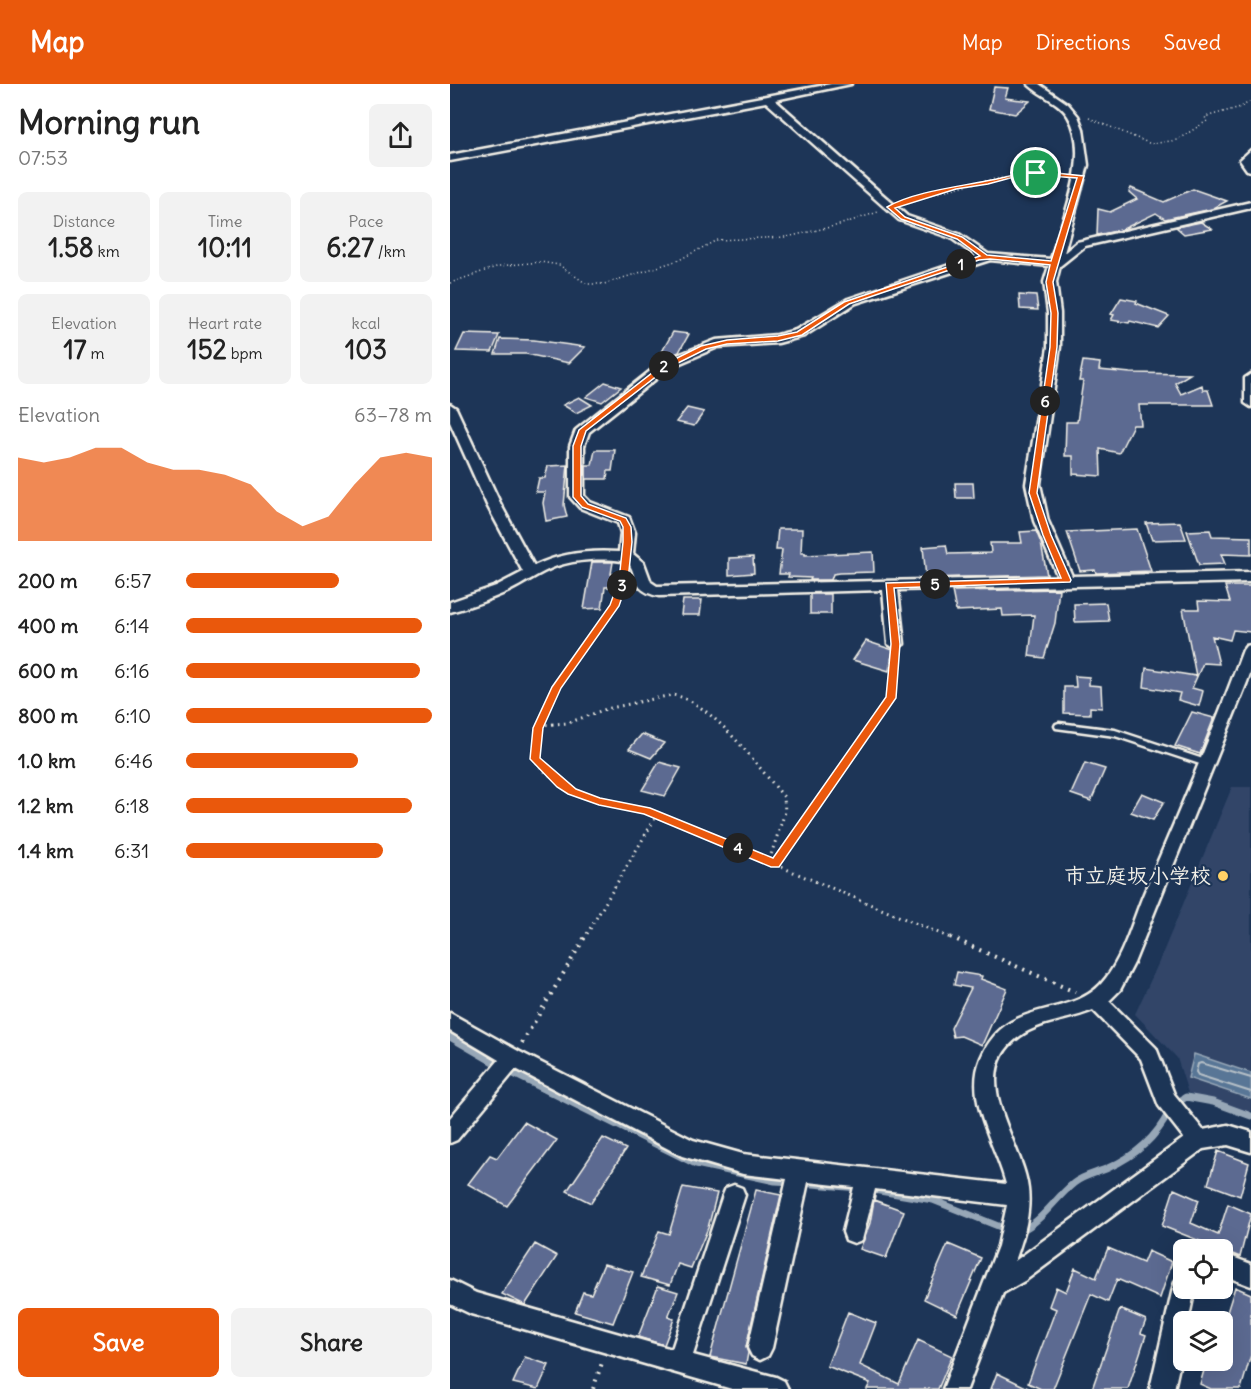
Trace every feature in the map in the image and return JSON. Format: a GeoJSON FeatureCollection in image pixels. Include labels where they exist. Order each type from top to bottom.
{"type":"FeatureCollection","features":[{"type":"Feature","properties":{"kind":"street"},"geometry":{"type":"LineString","coordinates":[[450,158],[846,84]]}},
{"type":"Feature","properties":{"kind":"street"},"geometry":{"type":"LineString","coordinates":[[1033,84],[1068,109],[1078,129],[1083,165],[1050,282],[1054,313],[1054,347],[1033,493],[1047,535],[1067,580]]}},
{"type":"Feature","properties":{"kind":"street"},"geometry":{"type":"LineString","coordinates":[[767,98],[903,218],[959,238],[985,257]]}},
{"type":"Feature","properties":{"kind":"street"},"geometry":{"type":"LineString","coordinates":[[1251,153],[1245,160],[1251,168]]}},
{"type":"Feature","properties":{"kind":"street"},"geometry":{"type":"LineString","coordinates":[[626,556],[628,533],[624,520],[585,505],[577,497],[577,446],[581,433],[587,426],[663,367],[690,354],[722,343],[778,339],[800,333],[852,301],[985,257],[1054,263],[1063,261],[1081,244],[1251,205]]}},
{"type":"Feature","properties":{"kind":"street"},"geometry":{"type":"LineString","coordinates":[[1251,378],[1251,403]]}},
{"type":"Feature","properties":{"kind":"street"},"geometry":{"type":"LineString","coordinates":[[450,408],[494,505],[530,572]]}},
{"type":"Feature","properties":{"kind":"street"},"geometry":{"type":"LineString","coordinates":[[450,607],[501,589],[530,572],[554,562],[579,556],[626,556],[637,563],[642,583],[653,590],[1251,577]]}},
{"type":"Feature","properties":{"kind":"street"},"geometry":{"type":"LineString","coordinates":[[890,585],[896,644]]}},
{"type":"Feature","properties":{"kind":"street"},"geometry":{"type":"LineString","coordinates":[[955,1389],[1010,1243],[1017,1204],[1012,1172],[990,1112],[986,1085],[990,1059],[1003,1038],[1023,1024],[1040,1016],[1096,1000],[1107,991],[1121,968],[1251,650]]}},
{"type":"Feature","properties":{"kind":"street"},"geometry":{"type":"LineString","coordinates":[[1096,1000],[1149,1054],[1166,1099],[1192,1132],[1228,1136],[1251,1142]]}},
{"type":"Feature","properties":{"kind":"street"},"geometry":{"type":"LineString","coordinates":[[450,1021],[513,1058],[689,1149],[742,1164],[867,1177],[1017,1204]]}},
{"type":"Feature","properties":{"kind":"street"},"geometry":{"type":"LineString","coordinates":[[450,1133],[513,1058]]}},
{"type":"Feature","properties":{"kind":"street"},"geometry":{"type":"LineString","coordinates":[[996,1283],[1003,1282],[1018,1272],[1175,1155],[1192,1132]]}},
{"type":"Feature","properties":{"kind":"street"},"geometry":{"type":"LineString","coordinates":[[760,1347],[800,1171]]}},
{"type":"Feature","properties":{"kind":"street"},"geometry":{"type":"LineString","coordinates":[[854,1232],[867,1177]]}},
{"type":"Feature","properties":{"kind":"street"},"geometry":{"type":"LineString","coordinates":[[679,1363],[734,1195]]}},
{"type":"Feature","properties":{"kind":"street"},"geometry":{"type":"LineString","coordinates":[[1233,1268],[1251,1275]]}},
{"type":"Feature","properties":{"kind":"street"},"geometry":{"type":"LineString","coordinates":[[450,1291],[471,1303],[609,1344],[776,1389]]}},
{"type":"Feature","properties":{"kind":"street"},"geometry":{"type":"LineString","coordinates":[[1162,1389],[1182,1299]]}},
{"type":"Feature","properties":{"kind":"lane"},"geometry":{"type":"LineString","coordinates":[[1059,726],[1106,730],[1206,763]]}},
{"type":"Feature","properties":{"kind":"path"},"geometry":{"type":"LineString","coordinates":[[1068,109],[1080,111],[1090,120],[1142,142],[1155,145],[1177,140],[1205,123],[1207,121],[1205,117],[1241,107],[1251,101]]}},
{"type":"Feature","properties":{"kind":"path"},"geometry":{"type":"LineString","coordinates":[[450,283],[499,266],[544,262],[559,265],[586,284],[604,284],[679,260],[717,240],[787,237],[839,225],[955,187],[1014,175],[1043,173],[1081,176]]}},
{"type":"Feature","properties":{"kind":"path"},"geometry":{"type":"LineString","coordinates":[[626,556],[623,580],[614,606],[556,687],[539,726],[535,744],[535,759],[561,784],[599,802],[630,806],[657,815],[1096,1000]]}},
{"type":"Feature","properties":{"kind":"path"},"geometry":{"type":"LineString","coordinates":[[775,864],[887,705],[893,689],[896,644]]}},
{"type":"Feature","properties":{"kind":"path"},"geometry":{"type":"LineString","coordinates":[[539,726],[567,723],[606,709],[672,695],[681,696],[706,709],[784,797],[785,812],[769,861]]}},
{"type":"Feature","properties":{"kind":"path"},"geometry":{"type":"LineString","coordinates":[[513,1058],[657,815]]}},
{"type":"Feature","properties":{"kind":"path"},"geometry":{"type":"LineString","coordinates":[[593,1389],[609,1344]]}},
{"type":"Feature","properties":{"kind":"shaded area","name":"市立庭坂小学校"},"geometry":{"type":"Polygon","coordinates":[[[1232,787],[1251,787],[1251,1115],[1188,1093],[1177,1058],[1135,1014],[1232,787]]]}},
{"type":"Feature","properties":{"kind":"water"},"geometry":{"type":"Polygon","coordinates":[[[1194,1054],[1251,1073],[1251,1099],[1188,1078],[1194,1054]]]}},
{"type":"Feature","properties":{"kind":"building"},"geometry":{"type":"Polygon","coordinates":[[[994,87],[1008,88],[1005,98],[1030,101],[1015,114],[989,109],[994,87]]]}},
{"type":"Feature","properties":{"kind":"building"},"geometry":{"type":"Polygon","coordinates":[[[1131,188],[1164,202],[1193,189],[1227,201],[1212,209],[1165,219],[1156,213],[1121,230],[1097,235],[1098,209],[1110,212],[1137,199],[1129,192],[1131,188]]]}},
{"type":"Feature","properties":{"kind":"building"},"geometry":{"type":"Polygon","coordinates":[[[1201,222],[1212,229],[1184,234],[1176,227],[1201,222]]]}},
{"type":"Feature","properties":{"kind":"building"},"geometry":{"type":"Polygon","coordinates":[[[1019,295],[1036,296],[1038,310],[1020,309],[1019,295]]]}},
{"type":"Feature","properties":{"kind":"building"},"geometry":{"type":"Polygon","coordinates":[[[1121,298],[1137,301],[1136,303],[1169,316],[1158,328],[1130,321],[1129,323],[1111,320],[1114,315],[1111,314],[1121,298]]]}},
{"type":"Feature","properties":{"kind":"building"},"geometry":{"type":"Polygon","coordinates":[[[673,332],[689,334],[679,352],[655,364],[673,332]]]}},
{"type":"Feature","properties":{"kind":"building"},"geometry":{"type":"Polygon","coordinates":[[[464,334],[499,335],[492,352],[456,351],[464,334]]]}},
{"type":"Feature","properties":{"kind":"building"},"geometry":{"type":"Polygon","coordinates":[[[500,339],[534,340],[585,347],[569,363],[526,354],[495,354],[500,339]]]}},
{"type":"Feature","properties":{"kind":"building"},"geometry":{"type":"Polygon","coordinates":[[[1083,361],[1100,363],[1099,370],[1190,374],[1175,383],[1181,394],[1202,385],[1203,390],[1208,390],[1213,405],[1139,405],[1141,425],[1133,425],[1119,453],[1100,449],[1101,476],[1073,474],[1073,456],[1065,456],[1066,422],[1077,422],[1083,381],[1079,381],[1083,361]]]}},
{"type":"Feature","properties":{"kind":"building"},"geometry":{"type":"Polygon","coordinates":[[[605,382],[621,387],[602,402],[586,397],[605,382]]]}},
{"type":"Feature","properties":{"kind":"building"},"geometry":{"type":"Polygon","coordinates":[[[579,397],[592,405],[576,413],[563,405],[579,397]]]}},
{"type":"Feature","properties":{"kind":"building"},"geometry":{"type":"Polygon","coordinates":[[[687,408],[704,412],[694,426],[676,422],[687,408]]]}},
{"type":"Feature","properties":{"kind":"building"},"geometry":{"type":"Polygon","coordinates":[[[595,450],[615,450],[612,471],[608,471],[607,479],[586,479],[586,465],[592,465],[595,450]]]}},
{"type":"Feature","properties":{"kind":"building"},"geometry":{"type":"Polygon","coordinates":[[[568,465],[564,505],[567,517],[546,521],[543,503],[545,492],[536,492],[539,478],[545,478],[548,466],[568,465]]]}},
{"type":"Feature","properties":{"kind":"building"},"geometry":{"type":"Polygon","coordinates":[[[955,483],[973,483],[974,498],[956,498],[955,483]]]}},
{"type":"Feature","properties":{"kind":"building"},"geometry":{"type":"Polygon","coordinates":[[[1180,522],[1186,539],[1152,540],[1146,523],[1180,522]]]}},
{"type":"Feature","properties":{"kind":"building"},"geometry":{"type":"Polygon","coordinates":[[[778,529],[802,529],[801,553],[805,555],[873,552],[874,572],[833,574],[831,580],[810,580],[811,578],[788,577],[789,574],[779,574],[782,550],[776,550],[778,529]]]}},
{"type":"Feature","properties":{"kind":"building"},"geometry":{"type":"Polygon","coordinates":[[[1137,529],[1151,571],[1096,573],[1095,570],[1080,571],[1067,532],[1137,529]]]}},
{"type":"Feature","properties":{"kind":"building"},"geometry":{"type":"Polygon","coordinates":[[[1210,530],[1212,536],[1251,537],[1251,555],[1221,554],[1225,564],[1199,565],[1187,531],[1210,530]]]}},
{"type":"Feature","properties":{"kind":"building"},"geometry":{"type":"Polygon","coordinates":[[[1036,531],[1041,543],[1047,575],[926,578],[923,547],[946,545],[948,554],[991,553],[990,543],[1022,543],[1020,532],[1036,531]]]}},
{"type":"Feature","properties":{"kind":"building"},"geometry":{"type":"Polygon","coordinates":[[[753,557],[754,573],[729,575],[729,558],[753,557]]]}},
{"type":"Feature","properties":{"kind":"building"},"geometry":{"type":"Polygon","coordinates":[[[592,562],[613,562],[611,574],[616,574],[614,587],[605,587],[602,608],[584,609],[592,562]]]}},
{"type":"Feature","properties":{"kind":"building"},"geometry":{"type":"Polygon","coordinates":[[[1225,586],[1251,586],[1251,632],[1233,630],[1230,640],[1212,636],[1219,664],[1203,663],[1192,688],[1203,691],[1199,706],[1178,700],[1180,693],[1144,687],[1146,668],[1196,676],[1183,609],[1199,609],[1198,601],[1230,602],[1225,586]]]}},
{"type":"Feature","properties":{"kind":"building"},"geometry":{"type":"Polygon","coordinates":[[[1059,589],[1055,623],[1044,658],[1029,656],[1034,615],[1003,616],[1002,609],[956,611],[952,591],[1059,589]]]}},
{"type":"Feature","properties":{"kind":"building"},"geometry":{"type":"Polygon","coordinates":[[[810,594],[831,594],[831,614],[810,614],[810,594]]]}},
{"type":"Feature","properties":{"kind":"building"},"geometry":{"type":"Polygon","coordinates":[[[683,600],[702,600],[700,615],[681,615],[683,600]]]}},
{"type":"Feature","properties":{"kind":"building"},"geometry":{"type":"Polygon","coordinates":[[[1106,603],[1109,621],[1075,622],[1074,604],[1106,603]]]}},
{"type":"Feature","properties":{"kind":"building"},"geometry":{"type":"Polygon","coordinates":[[[866,641],[893,650],[889,671],[853,660],[866,641]]]}},
{"type":"Feature","properties":{"kind":"building"},"geometry":{"type":"Polygon","coordinates":[[[1075,676],[1089,677],[1089,685],[1101,686],[1102,708],[1090,707],[1090,714],[1064,713],[1064,687],[1076,687],[1075,676]]]}},
{"type":"Feature","properties":{"kind":"building"},"geometry":{"type":"Polygon","coordinates":[[[1192,712],[1214,718],[1200,754],[1175,746],[1192,712]]]}},
{"type":"Feature","properties":{"kind":"building"},"geometry":{"type":"Polygon","coordinates":[[[642,734],[664,743],[651,758],[629,749],[642,734]]]}},
{"type":"Feature","properties":{"kind":"building"},"geometry":{"type":"Polygon","coordinates":[[[659,762],[681,768],[665,796],[642,790],[659,762]]]}},
{"type":"Feature","properties":{"kind":"building"},"geometry":{"type":"Polygon","coordinates":[[[1085,763],[1105,769],[1091,801],[1071,794],[1085,763]]]}},
{"type":"Feature","properties":{"kind":"building"},"geometry":{"type":"Polygon","coordinates":[[[1142,793],[1164,802],[1153,820],[1131,812],[1142,793]]]}},
{"type":"Feature","properties":{"kind":"building"},"geometry":{"type":"Polygon","coordinates":[[[957,972],[982,976],[981,979],[1007,989],[982,1045],[961,1036],[953,1037],[951,1028],[971,988],[954,985],[957,972]]]}},
{"type":"Feature","properties":{"kind":"building"},"geometry":{"type":"Polygon","coordinates":[[[524,1122],[557,1140],[507,1206],[468,1184],[490,1155],[497,1158],[524,1122]]]}},
{"type":"Feature","properties":{"kind":"building"},"geometry":{"type":"Polygon","coordinates":[[[603,1138],[626,1149],[591,1203],[567,1191],[603,1138]]]}},
{"type":"Feature","properties":{"kind":"building"},"geometry":{"type":"Polygon","coordinates":[[[1218,1151],[1249,1163],[1240,1196],[1208,1184],[1218,1151]]]}},
{"type":"Feature","properties":{"kind":"building"},"geometry":{"type":"Polygon","coordinates":[[[683,1187],[717,1193],[708,1228],[691,1268],[678,1264],[670,1285],[641,1277],[659,1231],[669,1234],[683,1187]]]}},
{"type":"Feature","properties":{"kind":"building"},"geometry":{"type":"Polygon","coordinates":[[[1174,1189],[1199,1200],[1191,1223],[1218,1235],[1228,1204],[1251,1214],[1240,1257],[1233,1254],[1233,1239],[1195,1239],[1162,1226],[1174,1189]]]}},
{"type":"Feature","properties":{"kind":"building"},"geometry":{"type":"Polygon","coordinates":[[[756,1190],[781,1195],[746,1347],[748,1353],[746,1364],[710,1357],[756,1190]]]}},
{"type":"Feature","properties":{"kind":"building"},"geometry":{"type":"Polygon","coordinates":[[[874,1200],[904,1211],[886,1258],[860,1249],[870,1223],[874,1200]]]}},
{"type":"Feature","properties":{"kind":"building"},"geometry":{"type":"Polygon","coordinates":[[[535,1244],[557,1256],[525,1305],[502,1294],[535,1244]]]}},
{"type":"Feature","properties":{"kind":"building"},"geometry":{"type":"Polygon","coordinates":[[[948,1244],[981,1258],[957,1315],[924,1299],[948,1244]]]}},
{"type":"Feature","properties":{"kind":"building"},"geometry":{"type":"Polygon","coordinates":[[[1108,1248],[1143,1263],[1148,1251],[1172,1262],[1160,1298],[1117,1279],[1108,1302],[1091,1294],[1053,1389],[1041,1389],[1028,1383],[1056,1309],[1049,1306],[1056,1287],[1066,1292],[1075,1268],[1096,1278],[1108,1248]]]}},
{"type":"Feature","properties":{"kind":"building"},"geometry":{"type":"Polygon","coordinates":[[[604,1264],[633,1272],[613,1323],[575,1312],[583,1292],[591,1294],[604,1264]]]}},
{"type":"Feature","properties":{"kind":"building"},"geometry":{"type":"Polygon","coordinates":[[[658,1286],[678,1292],[668,1317],[674,1319],[664,1345],[638,1337],[658,1286]]]}},
{"type":"Feature","properties":{"kind":"building"},"geometry":{"type":"Polygon","coordinates":[[[1235,1287],[1251,1294],[1251,1355],[1241,1389],[1211,1389],[1200,1384],[1204,1371],[1233,1371],[1233,1311],[1227,1311],[1235,1287]]]}},
{"type":"Feature","properties":{"kind":"building"},"geometry":{"type":"Polygon","coordinates":[[[1120,1309],[1146,1320],[1141,1333],[1146,1335],[1128,1389],[1092,1389],[1120,1309]]]}},
{"type":"Feature","properties":{"kind":"building"},"geometry":{"type":"Polygon","coordinates":[[[848,1312],[876,1323],[860,1365],[899,1384],[918,1340],[952,1356],[938,1389],[867,1389],[870,1383],[827,1366],[848,1312]]]}},
{"type":"Feature","properties":{"kind":"building"},"geometry":{"type":"Polygon","coordinates":[[[525,1357],[549,1365],[538,1389],[513,1383],[525,1357]]]}},
{"type":"Feature","properties":{"kind":"building"},"geometry":{"type":"Polygon","coordinates":[[[997,1373],[1030,1389],[991,1389],[997,1373]]]}},
{"type":"Feature","properties":{"kind":"waterway"},"geometry":{"type":"LineString","coordinates":[[450,1037],[500,1066]]}},
{"type":"Feature","properties":{"kind":"waterway"},"geometry":{"type":"LineString","coordinates":[[508,1071],[696,1164],[775,1181],[793,1182]]}},
{"type":"Feature","properties":{"kind":"waterway"},"geometry":{"type":"LineString","coordinates":[[1174,1105],[1186,1097],[1213,1102],[1251,1116]]}},
{"type":"Feature","properties":{"kind":"waterway"},"geometry":{"type":"LineString","coordinates":[[1019,1232],[1042,1216],[1078,1180],[1104,1170],[1136,1152],[1158,1130],[1169,1112]]}},
{"type":"Feature","properties":{"kind":"waterway"},"geometry":{"type":"LineString","coordinates":[[802,1183],[858,1188]]}},
{"type":"Feature","properties":{"kind":"waterway"},"geometry":{"type":"LineString","coordinates":[[868,1189],[933,1200],[1008,1230]]}},
{"type":"Feature","properties":{"kind":"place","name":"市立庭坂小学校"},"geometry":{"type":"Point","coordinates":[1223,876]}},
{"type":"Feature","properties":{"kind":"route"},"geometry":{"type":"LineString","coordinates":[[1036,173],[955,187],[890,207],[903,218],[959,238],[985,257],[990,257],[1029,262],[1054,263],[1050,291],[1054,313],[1054,347],[1033,493],[1047,535],[1067,580],[890,585],[896,644],[891,698],[775,864],[646,811],[630,806],[599,802],[584,797],[561,784],[535,759],[538,728],[556,687],[614,606],[623,580],[628,533],[624,520],[582,504],[577,497],[577,446],[583,430],[663,367],[703,348],[727,342],[778,339],[800,333],[847,303],[978,259],[990,257],[1054,263],[1081,176],[1036,173]]}}]}
